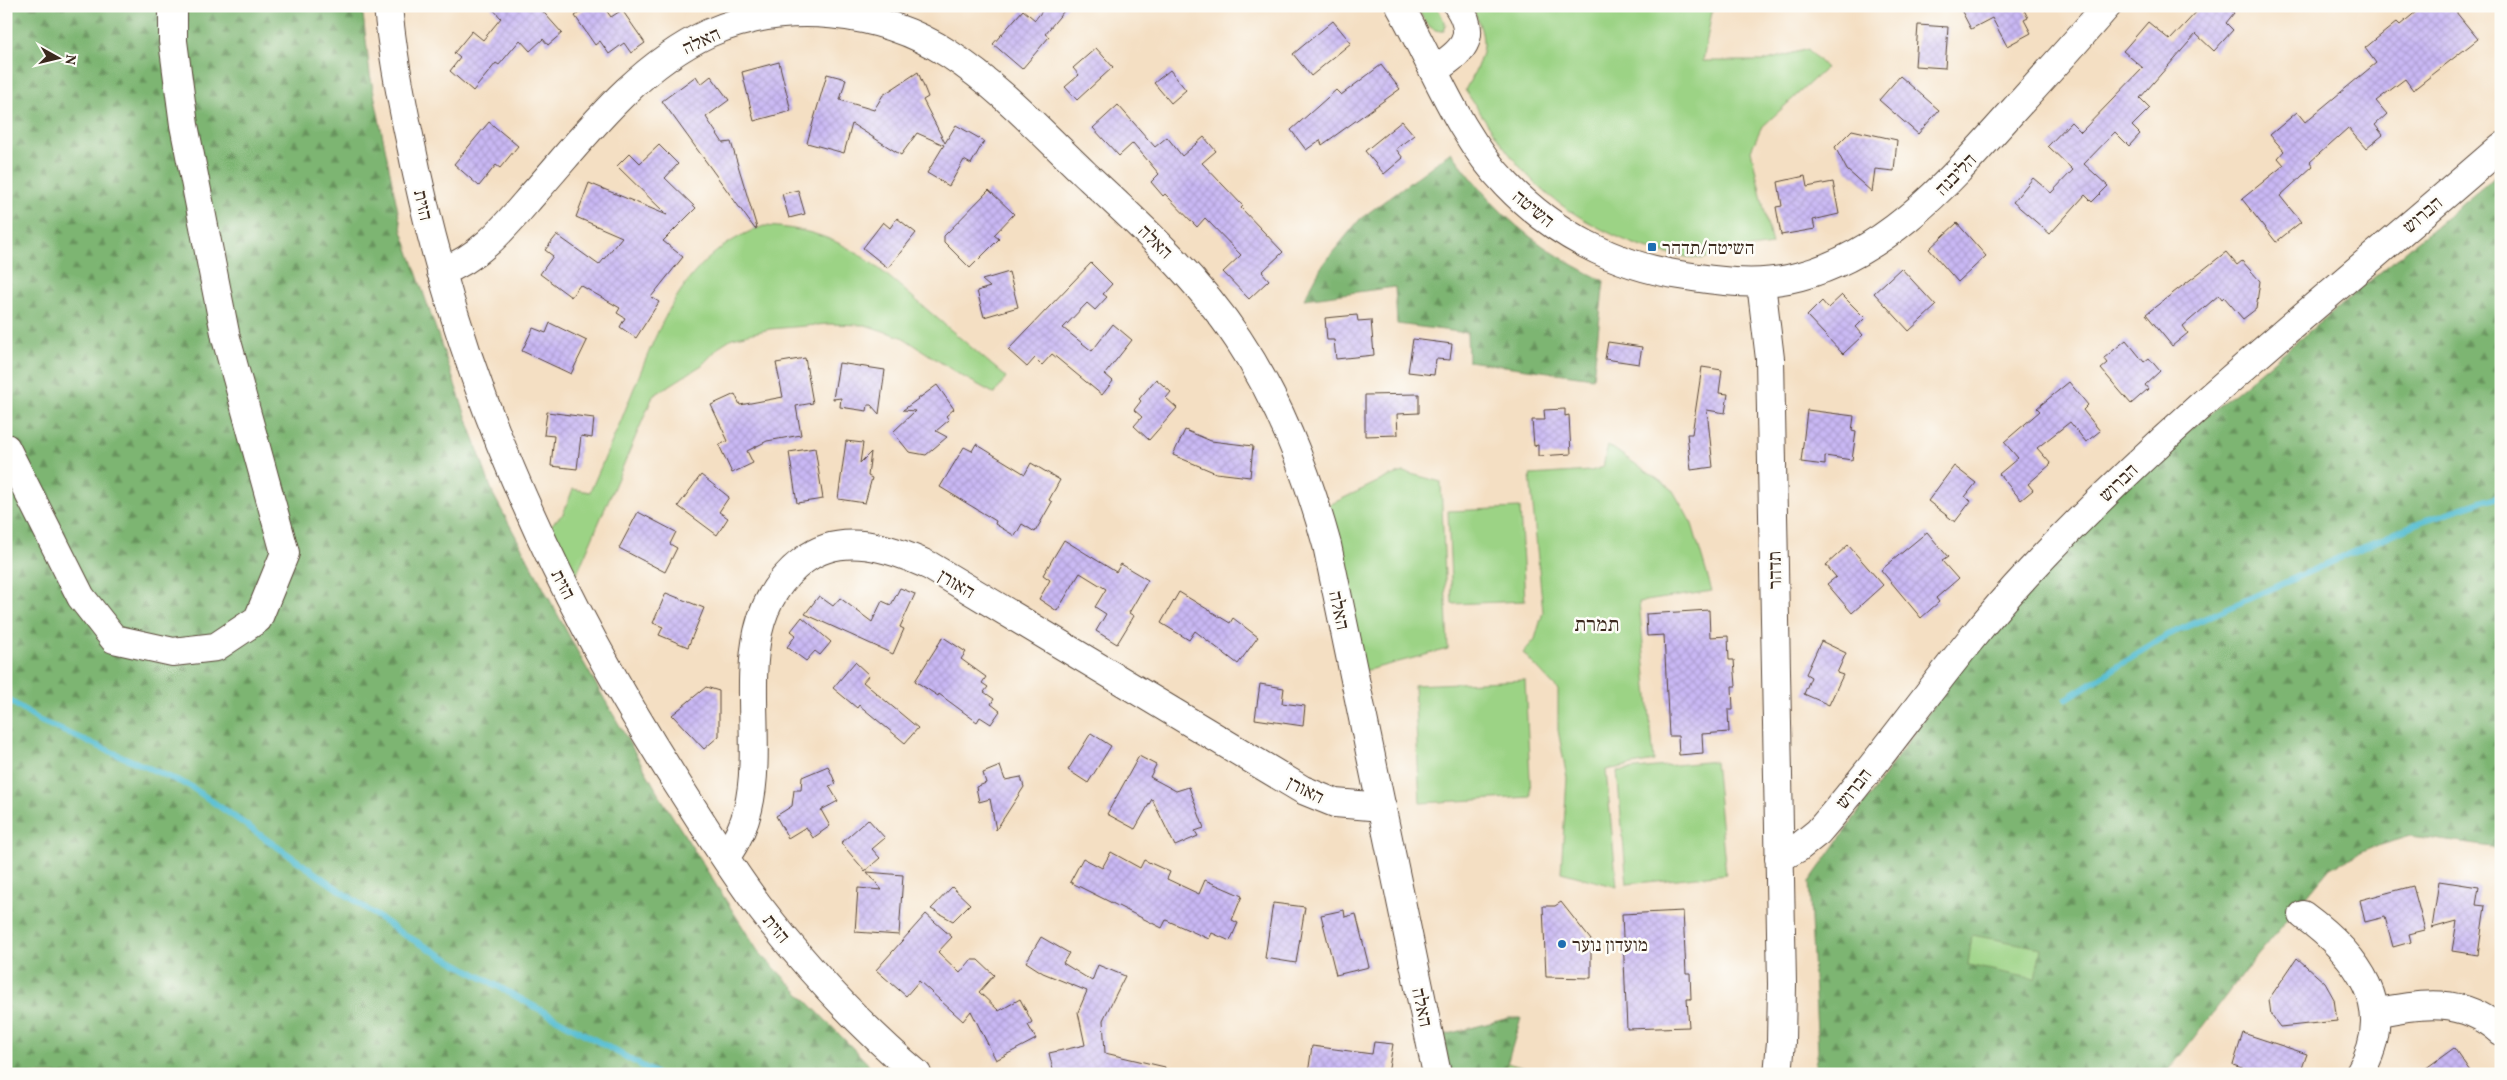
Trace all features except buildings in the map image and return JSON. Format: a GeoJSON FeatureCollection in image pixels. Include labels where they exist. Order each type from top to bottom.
{"type":"FeatureCollection","features":[{"type":"Feature","properties":{"kind":"street"},"geometry":{"type":"LineString","coordinates":[[6,448],[81,598],[114,639],[174,652],[216,647],[258,619],[285,553],[226,338],[184,125],[173,41],[173,6]]}},
{"type":"Feature","properties":{"kind":"street","name":"הזית"},"geometry":{"type":"LineString","coordinates":[[388,6],[410,141],[440,272],[484,408],[562,581],[629,705],[757,903],[848,1009],[917,1074]]}},
{"type":"Feature","properties":{"kind":"street","name":"השיטה"},"geometry":{"type":"LineString","coordinates":[[1400,6],[1450,104],[1476,147],[1506,184],[1540,215],[1577,240],[1618,259],[1662,272],[1710,280],[1761,283]]}},
{"type":"Feature","properties":{"kind":"street"},"geometry":{"type":"LineString","coordinates":[[1434,70],[1448,61],[1465,44],[1468,27],[1458,6]]}},
{"type":"Feature","properties":{"kind":"street","name":"הליבנה"},"geometry":{"type":"LineString","coordinates":[[1761,283],[1819,270],[1847,257],[1873,242],[1920,208],[1956,176],[2107,6]]}},
{"type":"Feature","properties":{"kind":"street","name":"האלה"},"geometry":{"type":"LineString","coordinates":[[440,272],[467,260],[493,239],[621,94],[664,58],[710,33],[758,18],[807,12],[855,17],[903,30],[948,53],[997,91],[1180,265],[1232,331],[1262,378],[1294,443],[1315,502],[1327,545],[1437,1074]]}},
{"type":"Feature","properties":{"kind":"street","name":"הברוש"},"geometry":{"type":"LineString","coordinates":[[1779,858],[1798,848],[1818,832],[1977,630],[2083,516],[2247,363],[2501,147]]}},
{"type":"Feature","properties":{"kind":"street","name":"תדהר"},"geometry":{"type":"LineString","coordinates":[[1761,283],[1770,359],[1782,1004],[1778,1074]]}},
{"type":"Feature","properties":{"kind":"street","name":"האורן"},"geometry":{"type":"LineString","coordinates":[[726,857],[742,829],[750,801],[754,659],[759,624],[771,595],[788,572],[810,556],[836,546],[865,544],[896,551],[930,566],[1303,790],[1335,803],[1382,808]]}},
{"type":"Feature","properties":{"kind":"street"},"geometry":{"type":"LineString","coordinates":[[2303,915],[2338,943],[2359,970],[2370,991],[2375,1014],[2375,1036],[2368,1059],[2359,1074]]}},
{"type":"Feature","properties":{"kind":"street"},"geometry":{"type":"LineString","coordinates":[[2375,1014],[2408,1006],[2436,1005],[2458,1007],[2476,1013],[2501,1031]]}},
{"type":"Feature","properties":{"kind":"green space"},"geometry":{"type":"Polygon","coordinates":[[[6,6],[362,6],[370,74],[402,231],[493,494],[581,658],[661,798],[758,951],[878,1074],[6,1074],[6,6]]]}},
{"type":"Feature","properties":{"kind":"green space"},"geometry":{"type":"Polygon","coordinates":[[[1416,6],[1437,6],[1446,25],[1444,31],[1438,31],[1430,27],[1416,6]]]}},
{"type":"Feature","properties":{"kind":"green space"},"geometry":{"type":"Polygon","coordinates":[[[1471,6],[1713,6],[1703,61],[1764,61],[1808,49],[1826,68],[1761,128],[1751,150],[1772,245],[1715,253],[1704,259],[1670,255],[1645,248],[1599,228],[1556,201],[1533,181],[1512,157],[1465,90],[1481,58],[1483,49],[1481,30],[1471,6]]]}},
{"type":"Feature","properties":{"kind":"green space"},"geometry":{"type":"Polygon","coordinates":[[[1451,152],[1486,196],[1530,237],[1574,265],[1604,281],[1593,378],[1468,361],[1467,333],[1397,324],[1395,287],[1304,299],[1323,264],[1360,219],[1451,152]]]}},
{"type":"Feature","properties":{"kind":"green space"},"geometry":{"type":"Polygon","coordinates":[[[2501,172],[2501,852],[2492,847],[2411,836],[2371,848],[2330,868],[2244,972],[2166,1074],[1813,1074],[1818,1051],[1809,882],[2017,588],[2118,490],[2501,172]]]}},
{"type":"Feature","properties":{"kind":"green space"},"geometry":{"type":"Polygon","coordinates":[[[764,226],[790,228],[813,233],[852,250],[887,275],[1006,377],[995,394],[960,375],[902,337],[865,325],[828,324],[770,329],[732,338],[721,345],[702,365],[653,396],[576,576],[551,525],[563,514],[573,489],[590,492],[654,341],[679,293],[695,272],[714,254],[737,238],[764,226]]]}},
{"type":"Feature","properties":{"kind":"green space"},"geometry":{"type":"Polygon","coordinates":[[[1608,445],[1672,489],[1692,524],[1712,591],[1639,602],[1654,761],[1606,770],[1617,887],[1561,872],[1567,778],[1558,730],[1558,690],[1523,653],[1535,639],[1543,612],[1530,475],[1591,471],[1603,467],[1608,445]]]}},
{"type":"Feature","properties":{"kind":"green space"},"geometry":{"type":"Polygon","coordinates":[[[1404,472],[1441,482],[1448,649],[1364,671],[1327,506],[1390,476],[1404,472]]]}},
{"type":"Feature","properties":{"kind":"green space"},"geometry":{"type":"Polygon","coordinates":[[[1520,508],[1525,601],[1452,604],[1448,511],[1520,508]]]}},
{"type":"Feature","properties":{"kind":"green space"},"geometry":{"type":"Polygon","coordinates":[[[1525,680],[1531,797],[1420,803],[1414,685],[1525,680]]]}},
{"type":"Feature","properties":{"kind":"green space"},"geometry":{"type":"Polygon","coordinates":[[[1715,761],[1726,874],[1627,884],[1617,771],[1715,761]]]}},
{"type":"Feature","properties":{"kind":"green space"},"geometry":{"type":"Polygon","coordinates":[[[1972,935],[2041,948],[2035,979],[1968,965],[1972,935]]]}},
{"type":"Feature","properties":{"kind":"green space"},"geometry":{"type":"Polygon","coordinates":[[[1509,1018],[1521,1018],[1504,1074],[1449,1074],[1444,1035],[1509,1018]]]}},
{"type":"Feature","properties":{"kind":"green space"},"geometry":{"type":"Polygon","coordinates":[[[1507,1063],[1546,1074],[1504,1074],[1507,1063]]]}},
{"type":"Feature","properties":{"kind":"waterway"},"geometry":{"type":"LineString","coordinates":[[2066,699],[2168,635],[2420,522],[2501,495]]}},
{"type":"Feature","properties":{"kind":"waterway"},"geometry":{"type":"LineString","coordinates":[[6,698],[38,720],[190,786],[401,933],[655,1073]]}},
{"type":"Feature","properties":{"kind":"place","name":"השיטה/תדהר"},"geometry":{"type":"Point","coordinates":[1652,247]}},
{"type":"Feature","properties":{"kind":"place","name":"מועדון נוער"},"geometry":{"type":"Point","coordinates":[1562,944]}},
{"type":"Feature","properties":{"kind":"district","name":"תמרת"},"geometry":{"type":"Point","coordinates":[1597,624]}}]}
